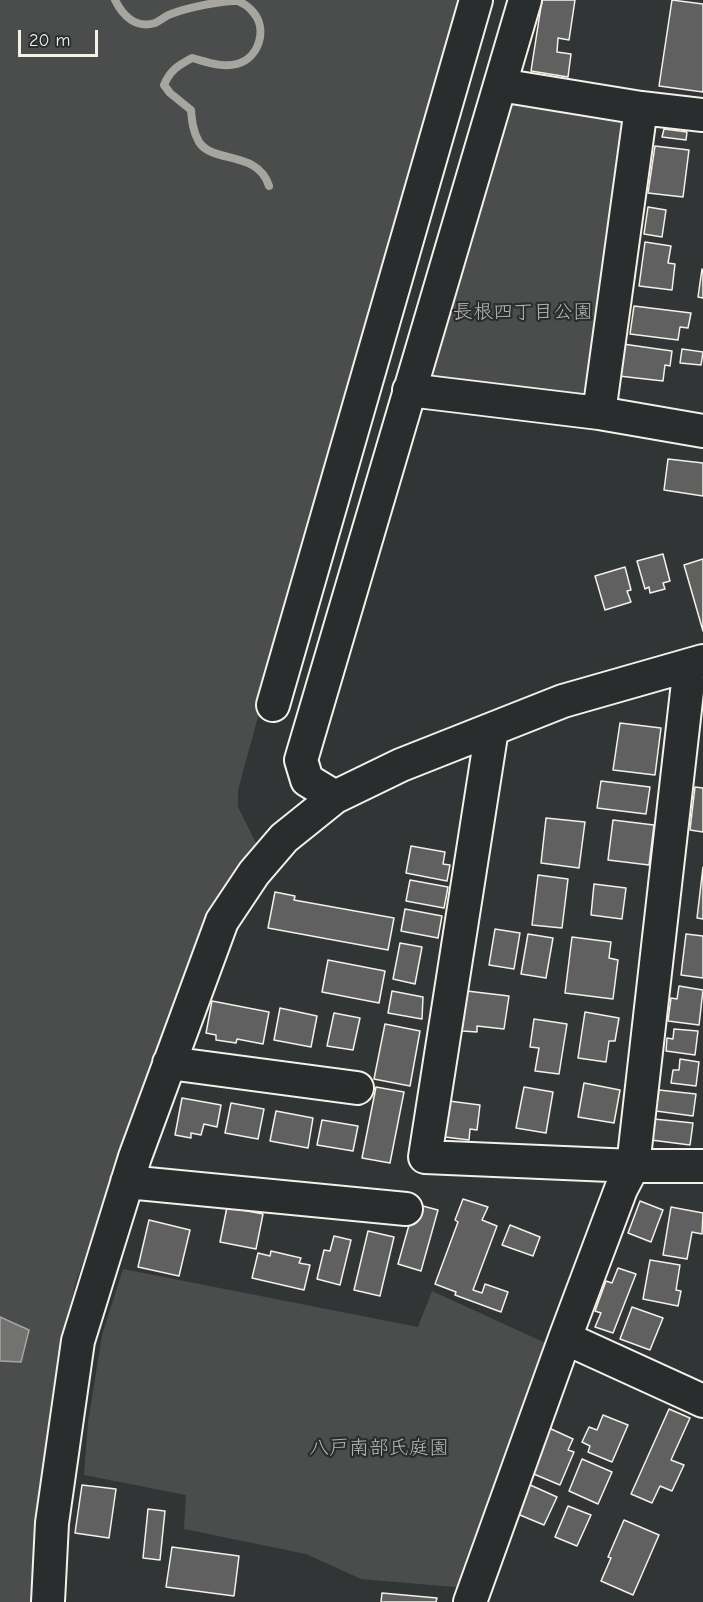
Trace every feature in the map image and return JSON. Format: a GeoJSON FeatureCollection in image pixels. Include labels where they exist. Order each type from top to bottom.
{"type":"FeatureCollection","features":[{"type":"Feature","properties":{"kind":"street"},"geometry":{"type":"LineString","coordinates":[[273,705],[476,0]]}},
{"type":"Feature","properties":{"kind":"street"},"geometry":{"type":"LineString","coordinates":[[335,797],[307,780],[301,760],[525,0]]}},
{"type":"Feature","properties":{"kind":"street"},"geometry":{"type":"LineString","coordinates":[[500,85],[703,116]]}},
{"type":"Feature","properties":{"kind":"street"},"geometry":{"type":"LineString","coordinates":[[599,413],[641,108]]}},
{"type":"Feature","properties":{"kind":"street"},"geometry":{"type":"LineString","coordinates":[[409,390],[599,413],[703,431]]}},
{"type":"Feature","properties":{"kind":"street"},"geometry":{"type":"LineString","coordinates":[[48,1602],[52,1523],[78,1341],[127,1182],[222,921],[254,873],[284,838],[335,797],[400,765],[563,701],[696,663],[633,1166],[621,1189],[565,1338],[470,1602]]}},
{"type":"Feature","properties":{"kind":"street"},"geometry":{"type":"LineString","coordinates":[[492,729],[425,1157],[633,1166],[703,1166]]}},
{"type":"Feature","properties":{"kind":"street"},"geometry":{"type":"LineString","coordinates":[[169,1063],[357,1088]]}},
{"type":"Feature","properties":{"kind":"street"},"geometry":{"type":"LineString","coordinates":[[127,1182],[406,1209]]}},
{"type":"Feature","properties":{"kind":"street"},"geometry":{"type":"LineString","coordinates":[[565,1338],[703,1401]]}},
{"type":"Feature","properties":{"kind":"green space"},"geometry":{"type":"Polygon","coordinates":[[[0,0],[463,0],[294,585],[238,790],[238,807],[259,849],[194,957],[75,1284],[51,1400],[36,1602],[0,1602],[0,0]]]}},
{"type":"Feature","properties":{"kind":"green space","name":"長根四丁目公園"},"geometry":{"type":"Polygon","coordinates":[[[515,97],[618,114],[626,127],[590,385],[578,397],[432,376],[427,366],[501,106],[515,97]]]}},
{"type":"Feature","properties":{"kind":"green space","name":"八戸南部氏庭園"},"geometry":{"type":"Polygon","coordinates":[[[123,1269],[418,1327],[432,1291],[552,1346],[466,1588],[361,1579],[306,1554],[184,1529],[186,1495],[84,1475],[88,1422],[102,1335],[123,1269]]]}},
{"type":"Feature","properties":{"kind":"shaded area"},"geometry":{"type":"Polygon","coordinates":[[[0,1317],[29,1330],[21,1362],[0,1361],[0,1317]]]}},
{"type":"Feature","properties":{"kind":"building"},"geometry":{"type":"Polygon","coordinates":[[[542,0],[575,0],[569,40],[558,38],[557,52],[571,54],[568,77],[531,71],[542,0]]]}},
{"type":"Feature","properties":{"kind":"building"},"geometry":{"type":"Polygon","coordinates":[[[672,0],[703,4],[703,92],[659,86],[672,0]]]}},
{"type":"Feature","properties":{"kind":"building"},"geometry":{"type":"Polygon","coordinates":[[[664,129],[687,132],[686,140],[662,137],[664,129]]]}},
{"type":"Feature","properties":{"kind":"building"},"geometry":{"type":"Polygon","coordinates":[[[655,146],[689,150],[683,197],[648,193],[655,146]]]}},
{"type":"Feature","properties":{"kind":"building"},"geometry":{"type":"Polygon","coordinates":[[[648,207],[666,210],[662,237],[644,234],[648,207]]]}},
{"type":"Feature","properties":{"kind":"building"},"geometry":{"type":"Polygon","coordinates":[[[645,242],[671,246],[668,263],[675,264],[672,290],[639,286],[645,242]]]}},
{"type":"Feature","properties":{"kind":"building"},"geometry":{"type":"Polygon","coordinates":[[[703,270],[703,298],[698,297],[703,270]]]}},
{"type":"Feature","properties":{"kind":"building"},"geometry":{"type":"Polygon","coordinates":[[[634,306],[691,313],[688,328],[680,327],[678,340],[630,334],[634,306]]]}},
{"type":"Feature","properties":{"kind":"building"},"geometry":{"type":"Polygon","coordinates":[[[623,344],[672,351],[670,366],[665,365],[663,381],[619,376],[623,344]]]}},
{"type":"Feature","properties":{"kind":"building"},"geometry":{"type":"Polygon","coordinates":[[[682,349],[703,352],[701,365],[680,363],[682,349]]]}},
{"type":"Feature","properties":{"kind":"building"},"geometry":{"type":"Polygon","coordinates":[[[668,459],[703,463],[703,496],[664,490],[668,459]]]}},
{"type":"Feature","properties":{"kind":"building"},"geometry":{"type":"Polygon","coordinates":[[[663,554],[670,581],[663,583],[665,589],[650,593],[649,587],[645,589],[637,561],[663,554]]]}},
{"type":"Feature","properties":{"kind":"building"},"geometry":{"type":"Polygon","coordinates":[[[703,559],[703,631],[684,565],[703,559]]]}},
{"type":"Feature","properties":{"kind":"building"},"geometry":{"type":"Polygon","coordinates":[[[625,567],[631,590],[627,591],[631,602],[605,610],[595,576],[625,567]]]}},
{"type":"Feature","properties":{"kind":"building"},"geometry":{"type":"Polygon","coordinates":[[[620,723],[661,728],[655,775],[613,770],[620,723]]]}},
{"type":"Feature","properties":{"kind":"building"},"geometry":{"type":"Polygon","coordinates":[[[601,781],[650,787],[646,814],[597,808],[601,781]]]}},
{"type":"Feature","properties":{"kind":"building"},"geometry":{"type":"Polygon","coordinates":[[[695,787],[703,788],[703,832],[690,830],[695,787]]]}},
{"type":"Feature","properties":{"kind":"building"},"geometry":{"type":"Polygon","coordinates":[[[546,818],[585,822],[579,868],[541,863],[546,818]]]}},
{"type":"Feature","properties":{"kind":"building"},"geometry":{"type":"Polygon","coordinates":[[[613,820],[654,825],[649,865],[608,860],[613,820]]]}},
{"type":"Feature","properties":{"kind":"building"},"geometry":{"type":"Polygon","coordinates":[[[411,846],[445,852],[443,864],[450,865],[447,881],[406,873],[411,846]]]}},
{"type":"Feature","properties":{"kind":"building"},"geometry":{"type":"Polygon","coordinates":[[[703,867],[703,919],[697,918],[703,867]]]}},
{"type":"Feature","properties":{"kind":"building"},"geometry":{"type":"Polygon","coordinates":[[[538,875],[568,879],[562,928],[532,925],[538,875]]]}},
{"type":"Feature","properties":{"kind":"building"},"geometry":{"type":"Polygon","coordinates":[[[410,880],[448,887],[444,908],[406,901],[410,880]]]}},
{"type":"Feature","properties":{"kind":"building"},"geometry":{"type":"Polygon","coordinates":[[[594,884],[626,888],[622,919],[591,915],[594,884]]]}},
{"type":"Feature","properties":{"kind":"building"},"geometry":{"type":"Polygon","coordinates":[[[275,892],[295,896],[294,900],[394,918],[388,950],[268,928],[275,892]]]}},
{"type":"Feature","properties":{"kind":"building"},"geometry":{"type":"Polygon","coordinates":[[[405,909],[442,916],[438,938],[401,931],[405,909]]]}},
{"type":"Feature","properties":{"kind":"building"},"geometry":{"type":"Polygon","coordinates":[[[495,929],[520,933],[514,969],[489,965],[495,929]]]}},
{"type":"Feature","properties":{"kind":"building"},"geometry":{"type":"Polygon","coordinates":[[[528,934],[553,938],[546,978],[521,974],[528,934]]]}},
{"type":"Feature","properties":{"kind":"building"},"geometry":{"type":"Polygon","coordinates":[[[686,934],[703,936],[703,978],[681,975],[686,934]]]}},
{"type":"Feature","properties":{"kind":"building"},"geometry":{"type":"Polygon","coordinates":[[[572,937],[611,942],[609,958],[618,960],[613,999],[565,993],[572,937]]]}},
{"type":"Feature","properties":{"kind":"building"},"geometry":{"type":"Polygon","coordinates":[[[400,943],[422,947],[415,984],[393,979],[400,943]]]}},
{"type":"Feature","properties":{"kind":"building"},"geometry":{"type":"Polygon","coordinates":[[[328,960],[385,971],[379,1003],[322,992],[328,960]]]}},
{"type":"Feature","properties":{"kind":"building"},"geometry":{"type":"Polygon","coordinates":[[[679,986],[703,990],[699,1025],[668,1021],[671,998],[677,999],[679,986]]]}},
{"type":"Feature","properties":{"kind":"building"},"geometry":{"type":"Polygon","coordinates":[[[392,991],[423,997],[422,1019],[388,1013],[392,991]]]}},
{"type":"Feature","properties":{"kind":"building"},"geometry":{"type":"Polygon","coordinates":[[[467,991],[509,996],[504,1029],[477,1026],[477,1032],[462,1031],[467,991]]]}},
{"type":"Feature","properties":{"kind":"building"},"geometry":{"type":"Polygon","coordinates":[[[212,1001],[269,1012],[263,1044],[237,1039],[236,1043],[216,1040],[216,1035],[206,1033],[212,1001]]]}},
{"type":"Feature","properties":{"kind":"building"},"geometry":{"type":"Polygon","coordinates":[[[280,1008],[317,1016],[311,1047],[274,1040],[280,1008]]]}},
{"type":"Feature","properties":{"kind":"building"},"geometry":{"type":"Polygon","coordinates":[[[585,1012],[619,1018],[615,1041],[609,1041],[606,1062],[578,1058],[585,1012]]]}},
{"type":"Feature","properties":{"kind":"building"},"geometry":{"type":"Polygon","coordinates":[[[334,1013],[360,1018],[353,1050],[327,1046],[334,1013]]]}},
{"type":"Feature","properties":{"kind":"building"},"geometry":{"type":"Polygon","coordinates":[[[534,1019],[567,1024],[559,1074],[535,1071],[539,1048],[530,1047],[534,1019]]]}},
{"type":"Feature","properties":{"kind":"building"},"geometry":{"type":"Polygon","coordinates":[[[385,1024],[420,1031],[410,1086],[374,1079],[385,1024]]]}},
{"type":"Feature","properties":{"kind":"building"},"geometry":{"type":"Polygon","coordinates":[[[674,1029],[698,1031],[695,1055],[666,1051],[667,1038],[673,1039],[674,1029]]]}},
{"type":"Feature","properties":{"kind":"building"},"geometry":{"type":"Polygon","coordinates":[[[680,1059],[699,1062],[696,1086],[671,1083],[673,1070],[679,1070],[680,1059]]]}},
{"type":"Feature","properties":{"kind":"building"},"geometry":{"type":"Polygon","coordinates":[[[584,1083],[620,1090],[614,1123],[578,1117],[584,1083]]]}},
{"type":"Feature","properties":{"kind":"building"},"geometry":{"type":"Polygon","coordinates":[[[376,1087],[404,1092],[390,1163],[362,1158],[376,1087]]]}},
{"type":"Feature","properties":{"kind":"building"},"geometry":{"type":"Polygon","coordinates":[[[524,1087],[553,1092],[546,1133],[516,1128],[524,1087]]]}},
{"type":"Feature","properties":{"kind":"building"},"geometry":{"type":"Polygon","coordinates":[[[659,1090],[696,1094],[693,1116],[656,1111],[659,1090]]]}},
{"type":"Feature","properties":{"kind":"building"},"geometry":{"type":"Polygon","coordinates":[[[182,1098],[221,1105],[217,1127],[204,1124],[201,1135],[191,1133],[191,1138],[175,1135],[182,1098]]]}},
{"type":"Feature","properties":{"kind":"building"},"geometry":{"type":"Polygon","coordinates":[[[449,1101],[480,1105],[477,1130],[470,1129],[469,1140],[445,1137],[449,1101]]]}},
{"type":"Feature","properties":{"kind":"building"},"geometry":{"type":"Polygon","coordinates":[[[231,1103],[264,1109],[258,1139],[225,1133],[231,1103]]]}},
{"type":"Feature","properties":{"kind":"building"},"geometry":{"type":"Polygon","coordinates":[[[276,1111],[313,1118],[308,1148],[270,1141],[276,1111]]]}},
{"type":"Feature","properties":{"kind":"building"},"geometry":{"type":"Polygon","coordinates":[[[654,1119],[693,1123],[690,1145],[651,1140],[654,1119]]]}},
{"type":"Feature","properties":{"kind":"building"},"geometry":{"type":"Polygon","coordinates":[[[322,1120],[358,1126],[353,1151],[317,1145],[322,1120]]]}},
{"type":"Feature","properties":{"kind":"building"},"geometry":{"type":"Polygon","coordinates":[[[463,1199],[488,1207],[482,1220],[497,1226],[473,1290],[482,1293],[485,1284],[508,1292],[501,1312],[455,1295],[456,1292],[435,1284],[458,1222],[455,1220],[463,1199]]]}},
{"type":"Feature","properties":{"kind":"building"},"geometry":{"type":"Polygon","coordinates":[[[640,1201],[663,1210],[651,1242],[628,1233],[640,1201]]]}},
{"type":"Feature","properties":{"kind":"building"},"geometry":{"type":"Polygon","coordinates":[[[415,1204],[438,1210],[421,1271],[398,1264],[415,1204]]]}},
{"type":"Feature","properties":{"kind":"building"},"geometry":{"type":"Polygon","coordinates":[[[227,1207],[263,1214],[256,1249],[220,1242],[227,1207]]]}},
{"type":"Feature","properties":{"kind":"building"},"geometry":{"type":"Polygon","coordinates":[[[671,1207],[703,1213],[702,1234],[692,1232],[687,1259],[663,1255],[671,1207]]]}},
{"type":"Feature","properties":{"kind":"building"},"geometry":{"type":"Polygon","coordinates":[[[149,1220],[190,1230],[179,1276],[138,1267],[149,1220]]]}},
{"type":"Feature","properties":{"kind":"building"},"geometry":{"type":"Polygon","coordinates":[[[510,1225],[540,1237],[533,1256],[502,1245],[510,1225]]]}},
{"type":"Feature","properties":{"kind":"building"},"geometry":{"type":"Polygon","coordinates":[[[368,1231],[394,1237],[380,1296],[354,1290],[368,1231]]]}},
{"type":"Feature","properties":{"kind":"building"},"geometry":{"type":"Polygon","coordinates":[[[334,1236],[351,1240],[340,1285],[317,1279],[324,1250],[330,1251],[334,1236]]]}},
{"type":"Feature","properties":{"kind":"building"},"geometry":{"type":"Polygon","coordinates":[[[271,1251],[301,1258],[299,1263],[310,1265],[304,1290],[252,1278],[258,1253],[270,1256],[271,1251]]]}},
{"type":"Feature","properties":{"kind":"building"},"geometry":{"type":"Polygon","coordinates":[[[650,1260],[680,1265],[676,1290],[681,1291],[678,1306],[643,1299],[650,1260]]]}},
{"type":"Feature","properties":{"kind":"building"},"geometry":{"type":"Polygon","coordinates":[[[618,1268],[636,1274],[613,1333],[595,1327],[601,1313],[595,1311],[606,1281],[612,1283],[618,1268]]]}},
{"type":"Feature","properties":{"kind":"building"},"geometry":{"type":"Polygon","coordinates":[[[632,1307],[663,1318],[650,1350],[620,1339],[632,1307]]]}},
{"type":"Feature","properties":{"kind":"building"},"geometry":{"type":"Polygon","coordinates":[[[669,1409],[690,1418],[671,1460],[684,1465],[672,1491],[660,1486],[652,1503],[631,1494],[669,1409]]]}},
{"type":"Feature","properties":{"kind":"building"},"geometry":{"type":"Polygon","coordinates":[[[603,1415],[628,1425],[612,1462],[588,1452],[590,1446],[582,1442],[589,1427],[597,1430],[603,1415]]]}},
{"type":"Feature","properties":{"kind":"building"},"geometry":{"type":"Polygon","coordinates":[[[549,1428],[573,1439],[568,1450],[574,1452],[560,1485],[529,1472],[549,1428]]]}},
{"type":"Feature","properties":{"kind":"building"},"geometry":{"type":"Polygon","coordinates":[[[582,1459],[612,1472],[598,1504],[569,1491],[582,1459]]]}},
{"type":"Feature","properties":{"kind":"building"},"geometry":{"type":"Polygon","coordinates":[[[528,1484],[557,1497],[544,1525],[515,1513],[528,1484]]]}},
{"type":"Feature","properties":{"kind":"building"},"geometry":{"type":"Polygon","coordinates":[[[82,1485],[116,1489],[109,1538],[75,1533],[82,1485]]]}},
{"type":"Feature","properties":{"kind":"building"},"geometry":{"type":"Polygon","coordinates":[[[568,1506],[591,1515],[577,1546],[555,1537],[568,1506]]]}},
{"type":"Feature","properties":{"kind":"building"},"geometry":{"type":"Polygon","coordinates":[[[148,1509],[165,1511],[160,1560],[143,1558],[148,1509]]]}},
{"type":"Feature","properties":{"kind":"building"},"geometry":{"type":"Polygon","coordinates":[[[624,1520],[659,1535],[633,1595],[601,1581],[611,1558],[608,1557],[624,1520]]]}},
{"type":"Feature","properties":{"kind":"building"},"geometry":{"type":"Polygon","coordinates":[[[172,1547],[239,1556],[234,1596],[166,1587],[172,1547]]]}},
{"type":"Feature","properties":{"kind":"building"},"geometry":{"type":"Polygon","coordinates":[[[382,1593],[437,1598],[436,1602],[381,1602],[382,1593]]]}},
{"type":"Feature","properties":{"kind":"waterway"},"geometry":{"type":"LineString","coordinates":[[115,0],[126,16],[142,24],[155,23],[186,9],[223,2],[238,1],[253,12],[260,26],[259,42],[251,56],[245,61],[226,65],[192,58],[175,68],[164,85],[191,110],[195,134],[206,149],[255,167],[269,186]]}}]}
